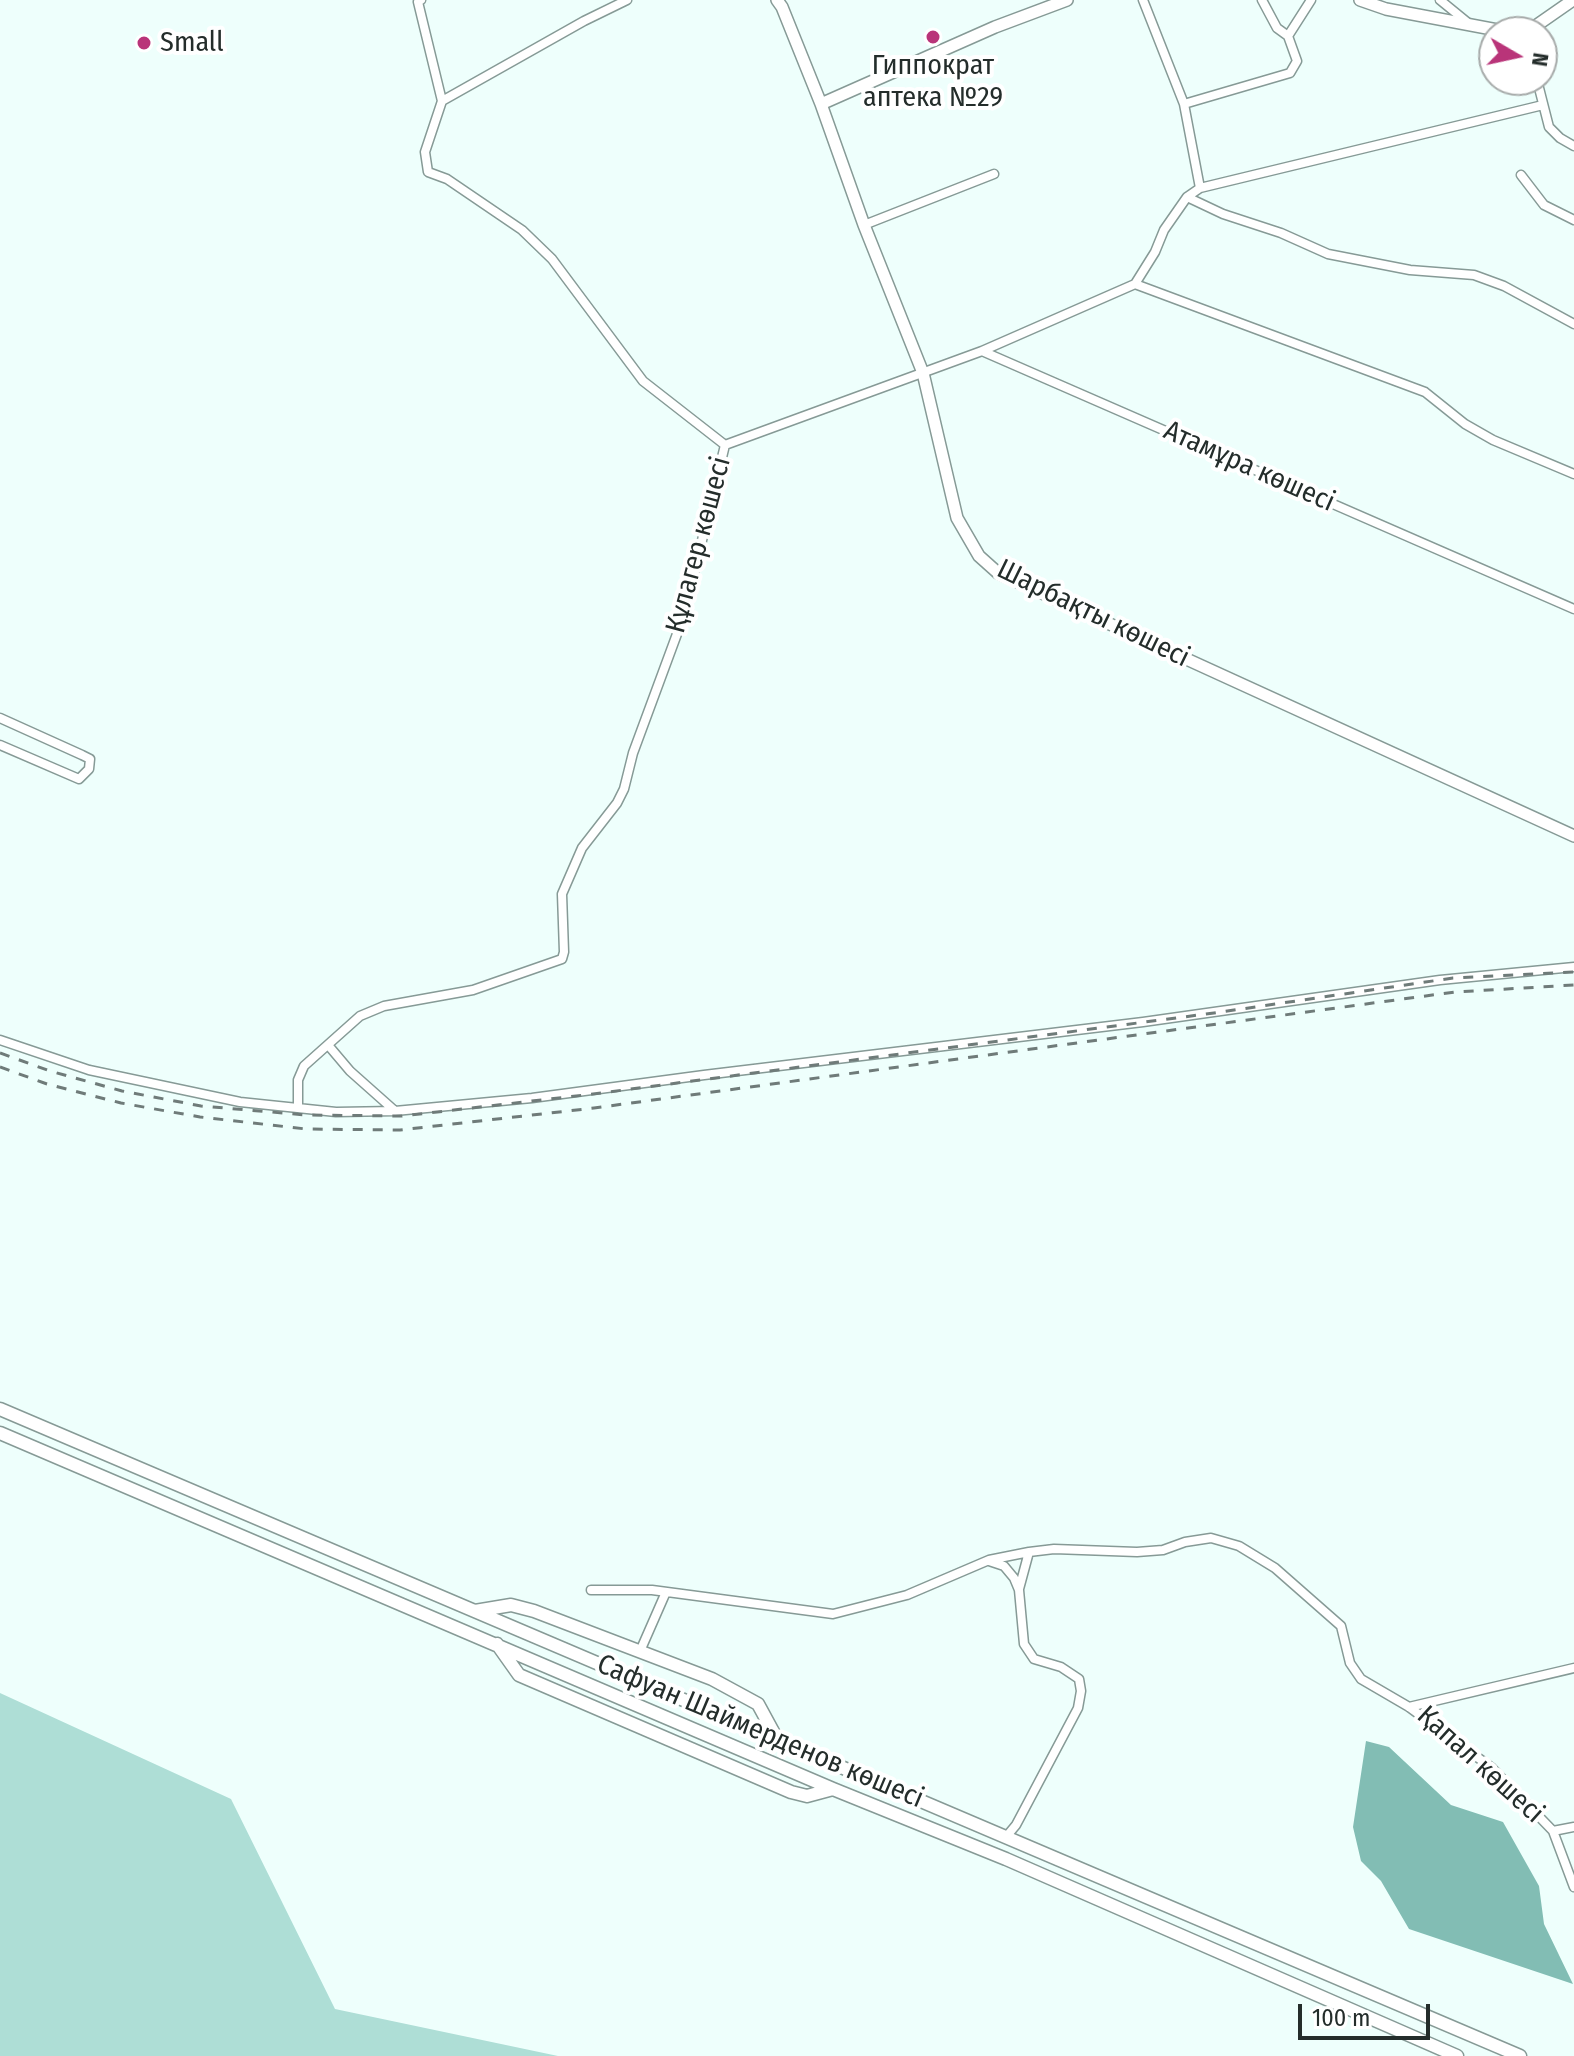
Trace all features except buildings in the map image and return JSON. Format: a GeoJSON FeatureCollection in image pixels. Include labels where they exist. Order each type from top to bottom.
{"type":"FeatureCollection","features":[{"type":"Feature","properties":{"kind":"main road","name":"Сафуан Шаймерденов көшесі"},"geometry":{"type":"LineString","coordinates":[[5,1412],[1520,2056]]}},
{"type":"Feature","properties":{"kind":"main road","name":"Сафуан Шаймерденов көшесі"},"geometry":{"type":"LineString","coordinates":[[0,1433],[833,1789],[1006,1859],[1457,2056]]}},
{"type":"Feature","properties":{"kind":"main road"},"geometry":{"type":"LineString","coordinates":[[475,1611],[511,1605],[534,1611],[641,1649],[712,1679],[758,1704],[777,1739]]}},
{"type":"Feature","properties":{"kind":"main road"},"geometry":{"type":"LineString","coordinates":[[497,1644],[519,1675],[791,1792],[807,1796],[833,1789]]}},
{"type":"Feature","properties":{"kind":"street"},"geometry":{"type":"LineString","coordinates":[[421,0],[418,2],[442,101],[425,152],[428,172],[447,179],[522,230],[552,259],[643,381],[725,445]]}},
{"type":"Feature","properties":{"kind":"street"},"geometry":{"type":"LineString","coordinates":[[442,101],[627,0]]}},
{"type":"Feature","properties":{"kind":"street","name":"Шарбақты көшесі"},"geometry":{"type":"LineString","coordinates":[[777,0],[821,104],[864,225],[923,373],[957,518],[979,556],[998,573],[1574,836]]}},
{"type":"Feature","properties":{"kind":"street"},"geometry":{"type":"LineString","coordinates":[[821,104],[995,27],[1067,0]]}},
{"type":"Feature","properties":{"kind":"street"},"geometry":{"type":"LineString","coordinates":[[1143,0],[1184,104],[1200,188]]}},
{"type":"Feature","properties":{"kind":"street"},"geometry":{"type":"LineString","coordinates":[[1184,104],[1290,73],[1297,61],[1288,36],[1277,28],[1262,0]]}},
{"type":"Feature","properties":{"kind":"street"},"geometry":{"type":"LineString","coordinates":[[1288,36],[1311,0]]}},
{"type":"Feature","properties":{"kind":"street"},"geometry":{"type":"LineString","coordinates":[[1360,0],[1386,9],[1478,27]]}},
{"type":"Feature","properties":{"kind":"street"},"geometry":{"type":"LineString","coordinates":[[1440,0],[1473,26]]}},
{"type":"Feature","properties":{"kind":"street"},"geometry":{"type":"LineString","coordinates":[[1550,16],[1573,0]]}},
{"type":"Feature","properties":{"kind":"street"},"geometry":{"type":"LineString","coordinates":[[1541,96],[1549,127],[1574,146]]}},
{"type":"Feature","properties":{"kind":"street"},"geometry":{"type":"LineString","coordinates":[[923,373],[982,351],[1135,284],[1155,252],[1164,230],[1187,197],[1200,188],[1543,105]]}},
{"type":"Feature","properties":{"kind":"street"},"geometry":{"type":"LineString","coordinates":[[864,225],[994,174]]}},
{"type":"Feature","properties":{"kind":"street"},"geometry":{"type":"LineString","coordinates":[[1521,175],[1544,205],[1574,220]]}},
{"type":"Feature","properties":{"kind":"street"},"geometry":{"type":"LineString","coordinates":[[1187,197],[1328,254],[1410,270],[1474,275],[1504,286],[1574,324]]}},
{"type":"Feature","properties":{"kind":"street"},"geometry":{"type":"LineString","coordinates":[[1135,284],[1425,392],[1465,424],[1493,440],[1574,474]]}},
{"type":"Feature","properties":{"kind":"street","name":"Атамұра көшесі"},"geometry":{"type":"LineString","coordinates":[[982,351],[1574,609]]}},
{"type":"Feature","properties":{"kind":"street","name":"Құлагер көшесі"},"geometry":{"type":"LineString","coordinates":[[328,1045],[367,1012],[384,1006],[473,990],[562,959],[562,894],[582,848],[617,803],[624,789],[633,753],[684,615],[725,445],[923,373]]}},
{"type":"Feature","properties":{"kind":"street"},"geometry":{"type":"LineString","coordinates":[[0,718],[90,759],[89,769],[79,779],[0,745]]}},
{"type":"Feature","properties":{"kind":"street"},"geometry":{"type":"LineString","coordinates":[[0,1040],[89,1070],[240,1102],[336,1112],[395,1111],[518,1100],[1143,1022],[1440,980],[1574,967]]}},
{"type":"Feature","properties":{"kind":"street"},"geometry":{"type":"LineString","coordinates":[[298,1108],[298,1080],[304,1066],[328,1045],[350,1071],[395,1111]]}},
{"type":"Feature","properties":{"kind":"street"},"geometry":{"type":"LineString","coordinates":[[0,1400],[5,1412]]}},
{"type":"Feature","properties":{"kind":"street"},"geometry":{"type":"LineString","coordinates":[[0,1442],[26,1444]]}},
{"type":"Feature","properties":{"kind":"street"},"geometry":{"type":"LineString","coordinates":[[591,1590],[666,1592],[833,1614],[907,1595],[989,1560],[1054,1549],[1163,1550],[1185,1542],[1211,1538],[1239,1546],[1275,1568],[1341,1626],[1350,1663],[1361,1679],[1409,1707]]}},
{"type":"Feature","properties":{"kind":"street"},"geometry":{"type":"LineString","coordinates":[[1019,1590],[1029,1552]]}},
{"type":"Feature","properties":{"kind":"street"},"geometry":{"type":"LineString","coordinates":[[989,1560],[1004,1566],[1014,1578],[1019,1590],[1024,1644],[1034,1659],[1061,1667],[1079,1679],[1081,1691],[1078,1708],[1016,1825],[1006,1837]]}},
{"type":"Feature","properties":{"kind":"street"},"geometry":{"type":"LineString","coordinates":[[641,1649],[666,1592]]}},
{"type":"Feature","properties":{"kind":"street","name":"Қапал көшесі"},"geometry":{"type":"LineString","coordinates":[[1409,1707],[1574,1668]]}},
{"type":"Feature","properties":{"kind":"street","name":"Қапал көшесі"},"geometry":{"type":"LineString","coordinates":[[1409,1707],[1492,1768],[1553,1831],[1574,1887]]}},
{"type":"Feature","properties":{"kind":"street"},"geometry":{"type":"LineString","coordinates":[[1553,1831],[1574,1827]]}},
{"type":"Feature","properties":{"kind":"shaded area"},"geometry":{"type":"Polygon","coordinates":[[[0,1693],[231,1799],[335,2009],[558,2056],[0,2056],[0,1693]]]}},
{"type":"Feature","properties":{"kind":"shaded area"},"geometry":{"type":"Polygon","coordinates":[[[1366,1741],[1389,1747],[1451,1805],[1503,1822],[1539,1886],[1544,1924],[1573,1984],[1409,1929],[1381,1881],[1361,1861],[1353,1827],[1366,1741]]]}},
{"type":"Feature","properties":{"kind":"railway"},"geometry":{"type":"LineString","coordinates":[[0,1053],[122,1091],[201,1106],[306,1115],[402,1116],[1214,1013],[1453,978],[1574,972]]}},
{"type":"Feature","properties":{"kind":"railway"},"geometry":{"type":"LineString","coordinates":[[0,1067],[47,1084],[121,1103],[200,1117],[306,1129],[400,1130],[594,1108],[1455,992],[1574,985]]}},
{"type":"Feature","properties":{"kind":"place","name":"Гиппократ аптека №29"},"geometry":{"type":"Point","coordinates":[933,37]}},
{"type":"Feature","properties":{"kind":"place","name":"Small"},"geometry":{"type":"Point","coordinates":[144,43]}}]}
